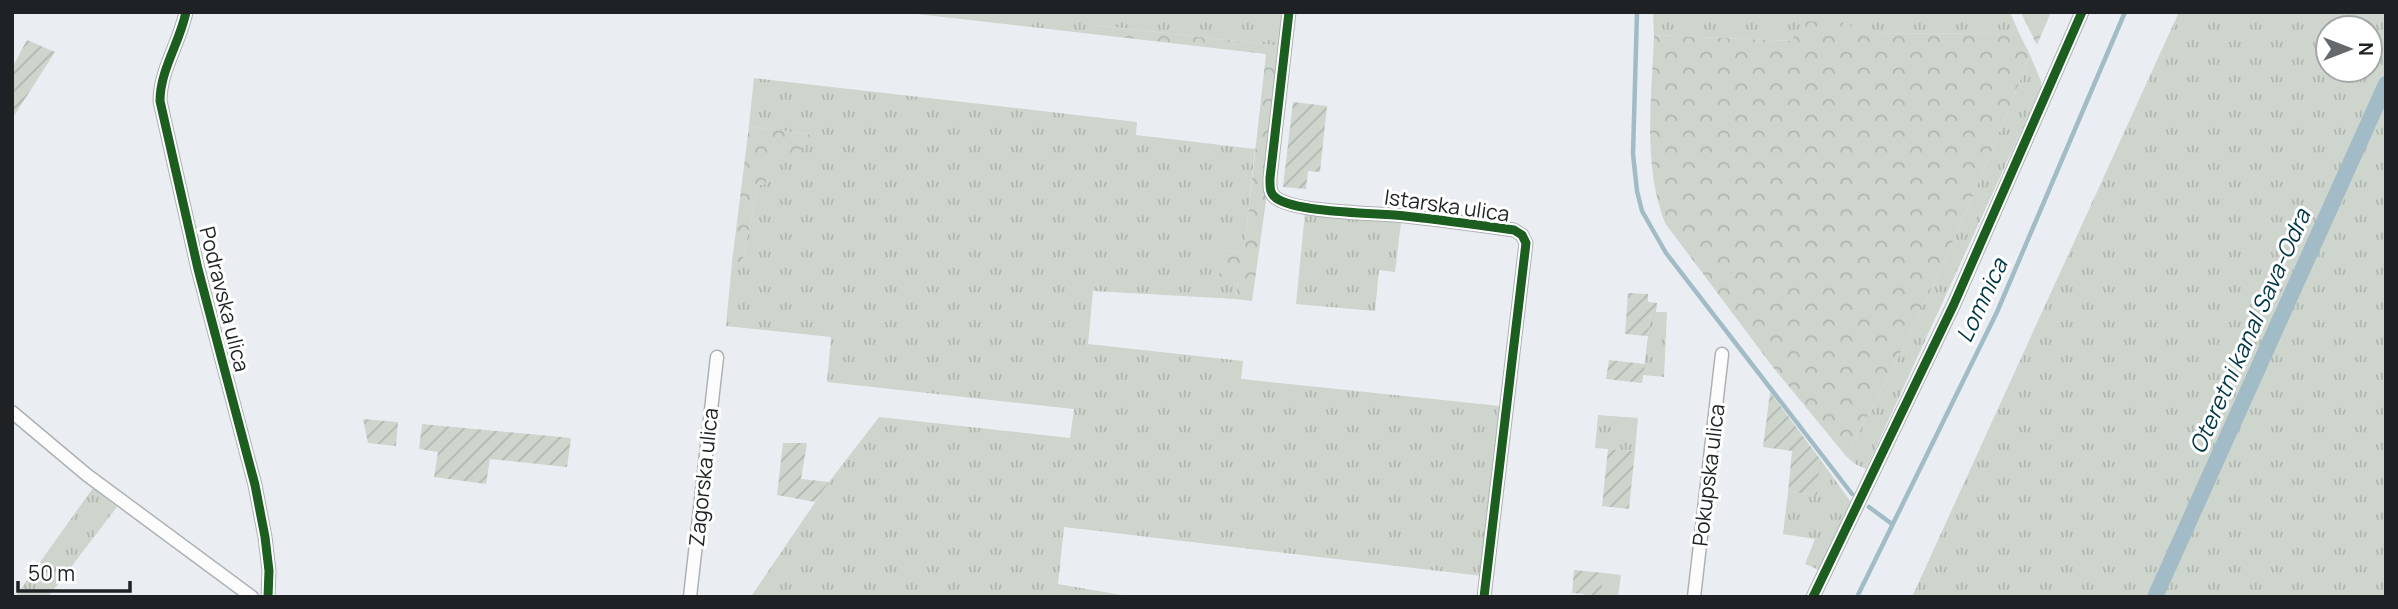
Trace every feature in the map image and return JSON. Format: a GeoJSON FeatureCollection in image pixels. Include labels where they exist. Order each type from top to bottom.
{"type":"FeatureCollection","features":[{"type":"Feature","properties":{"kind":"street","name":"Podravska ulica"},"geometry":{"type":"LineString","coordinates":[[187,12],[163,78],[160,90],[161,112],[198,269],[255,485],[266,549],[268,597]]}},
{"type":"Feature","properties":{"kind":"street","name":"Istarska ulica"},"geometry":{"type":"LineString","coordinates":[[1289,12],[1270,178],[1270,190],[1275,197],[1288,204],[1309,208],[1406,216],[1514,230],[1522,234],[1526,243],[1484,597]]}},
{"type":"Feature","properties":{"kind":"street"},"geometry":{"type":"LineString","coordinates":[[1813,597],[1954,304],[2082,12]]}},
{"type":"Feature","properties":{"kind":"street","name":"Pokupska ulica"},"geometry":{"type":"LineString","coordinates":[[1694,597],[1722,354]]}},
{"type":"Feature","properties":{"kind":"street","name":"Zagorska ulica"},"geometry":{"type":"LineString","coordinates":[[690,597],[717,357]]}},
{"type":"Feature","properties":{"kind":"street"},"geometry":{"type":"LineString","coordinates":[[12,412],[87,475],[251,597]]}},
{"type":"Feature","properties":{"kind":"green space"},"geometry":{"type":"Polygon","coordinates":[[[899,12],[1285,12],[1281,46],[1094,25],[1092,34],[899,12]]]}},
{"type":"Feature","properties":{"kind":"green space"},"geometry":{"type":"Polygon","coordinates":[[[1653,12],[2010,12],[2019,33],[1861,34],[1804,21],[1804,35],[1794,41],[1654,35],[1653,12]]]}},
{"type":"Feature","properties":{"kind":"green space"},"geometry":{"type":"Polygon","coordinates":[[[2021,12],[2051,12],[2037,45],[2022,15],[2021,12]]]}},
{"type":"Feature","properties":{"kind":"green space"},"geometry":{"type":"Polygon","coordinates":[[[2179,12],[2386,12],[2386,597],[1912,597],[2179,12]]]}},
{"type":"Feature","properties":{"kind":"green space"},"geometry":{"type":"Polygon","coordinates":[[[1804,21],[1849,23],[1862,34],[2019,33],[2030,55],[1945,259],[1898,359],[1846,456],[1772,366],[1665,223],[1653,178],[1650,130],[1654,35],[1793,41],[1794,35],[1804,35],[1804,21]]]}},
{"type":"Feature","properties":{"kind":"green space"},"geometry":{"type":"Polygon","coordinates":[[[1093,25],[1281,46],[1266,201],[1252,301],[1236,299],[1238,279],[1219,276],[1221,250],[1244,252],[1266,54],[1092,34],[1093,25]]]}},
{"type":"Feature","properties":{"kind":"green space"},"geometry":{"type":"Polygon","coordinates":[[[27,40],[55,52],[12,119],[12,68],[27,40]]]}},
{"type":"Feature","properties":{"kind":"green space"},"geometry":{"type":"Polygon","coordinates":[[[2030,55],[2041,81],[2041,88],[1866,469],[1846,456],[1898,359],[1945,259],[2030,55]]]}},
{"type":"Feature","properties":{"kind":"green space"},"geometry":{"type":"Polygon","coordinates":[[[754,78],[1137,122],[1136,135],[1255,149],[1244,252],[1221,250],[1238,279],[1236,299],[1093,291],[1088,344],[1243,361],[1241,379],[1500,406],[1482,576],[1064,527],[1058,584],[1133,597],[752,595],[829,482],[879,417],[1070,438],[1074,409],[827,382],[831,337],[726,326],[732,262],[742,263],[758,185],[766,184],[768,160],[811,135],[749,126],[754,78]]]}},
{"type":"Feature","properties":{"kind":"green space"},"geometry":{"type":"Polygon","coordinates":[[[1293,102],[1327,106],[1320,172],[1308,171],[1306,189],[1283,187],[1293,102]]]}},
{"type":"Feature","properties":{"kind":"green space"},"geometry":{"type":"Polygon","coordinates":[[[749,126],[811,135],[791,162],[769,160],[766,184],[758,185],[742,263],[732,262],[749,126]]]}},
{"type":"Feature","properties":{"kind":"green space"},"geometry":{"type":"Polygon","coordinates":[[[1305,213],[1401,222],[1395,272],[1379,270],[1375,311],[1296,304],[1305,213]]]}},
{"type":"Feature","properties":{"kind":"green space"},"geometry":{"type":"Polygon","coordinates":[[[1628,293],[1648,294],[1648,302],[1657,303],[1656,312],[1651,312],[1648,336],[1625,334],[1628,293]]]}},
{"type":"Feature","properties":{"kind":"green space"},"geometry":{"type":"Polygon","coordinates":[[[1651,312],[1667,312],[1664,377],[1643,375],[1651,312]]]}},
{"type":"Feature","properties":{"kind":"green space"},"geometry":{"type":"Polygon","coordinates":[[[1609,360],[1645,364],[1642,383],[1606,379],[1609,360]]]}},
{"type":"Feature","properties":{"kind":"green space"},"geometry":{"type":"Polygon","coordinates":[[[1770,392],[1820,459],[1817,495],[1788,492],[1792,451],[1763,447],[1770,392]]]}},
{"type":"Feature","properties":{"kind":"green space"},"geometry":{"type":"Polygon","coordinates":[[[1598,415],[1638,418],[1635,451],[1595,448],[1598,415]]]}},
{"type":"Feature","properties":{"kind":"green space"},"geometry":{"type":"Polygon","coordinates":[[[363,419],[398,422],[396,446],[368,443],[363,419]]]}},
{"type":"Feature","properties":{"kind":"green space"},"geometry":{"type":"Polygon","coordinates":[[[422,424],[571,438],[567,467],[490,459],[486,484],[434,477],[438,452],[419,449],[422,424]]]}},
{"type":"Feature","properties":{"kind":"green space"},"geometry":{"type":"Polygon","coordinates":[[[783,443],[807,443],[801,479],[829,482],[815,502],[777,495],[783,443]]]}},
{"type":"Feature","properties":{"kind":"green space"},"geometry":{"type":"Polygon","coordinates":[[[1608,449],[1635,451],[1629,509],[1602,506],[1608,449]]]}},
{"type":"Feature","properties":{"kind":"green space"},"geometry":{"type":"Polygon","coordinates":[[[1820,459],[1851,502],[1819,570],[1805,564],[1815,539],[1783,534],[1788,492],[1816,495],[1820,459]]]}},
{"type":"Feature","properties":{"kind":"green space"},"geometry":{"type":"Polygon","coordinates":[[[93,488],[117,507],[48,597],[15,597],[93,488]]]}},
{"type":"Feature","properties":{"kind":"green space"},"geometry":{"type":"Polygon","coordinates":[[[1574,570],[1604,573],[1601,597],[1584,597],[1584,594],[1572,593],[1574,570]]]}},
{"type":"Feature","properties":{"kind":"green space"},"geometry":{"type":"Polygon","coordinates":[[[1604,573],[1621,575],[1618,597],[1601,597],[1604,573]]]}},
{"type":"Feature","properties":{"kind":"waterway"},"geometry":{"type":"LineString","coordinates":[[1637,12],[1633,154],[1642,211],[1666,253],[1852,494]]}},
{"type":"Feature","properties":{"kind":"waterway","name":"Lomnica"},"geometry":{"type":"LineString","coordinates":[[1857,597],[1997,312],[2125,12]]}},
{"type":"Feature","properties":{"kind":"waterway","name":"Oteretni kanal Sava-Odra"},"geometry":{"type":"LineString","coordinates":[[2155,597],[2386,84]]}},
{"type":"Feature","properties":{"kind":"waterway"},"geometry":{"type":"LineString","coordinates":[[1869,507],[1892,524]]}},
{"type":"Feature","properties":{"kind":"cycle path"},"geometry":{"type":"LineString","coordinates":[[186,12],[163,78],[160,101],[198,269],[255,485],[269,571],[268,597]]}},
{"type":"Feature","properties":{"kind":"cycle path"},"geometry":{"type":"LineString","coordinates":[[1289,12],[1270,178],[1270,189],[1276,198],[1301,207],[1405,216],[1514,230],[1522,235],[1526,243],[1484,597]]}},
{"type":"Feature","properties":{"kind":"cycle path"},"geometry":{"type":"LineString","coordinates":[[1813,597],[1954,304],[2082,12]]}}]}
